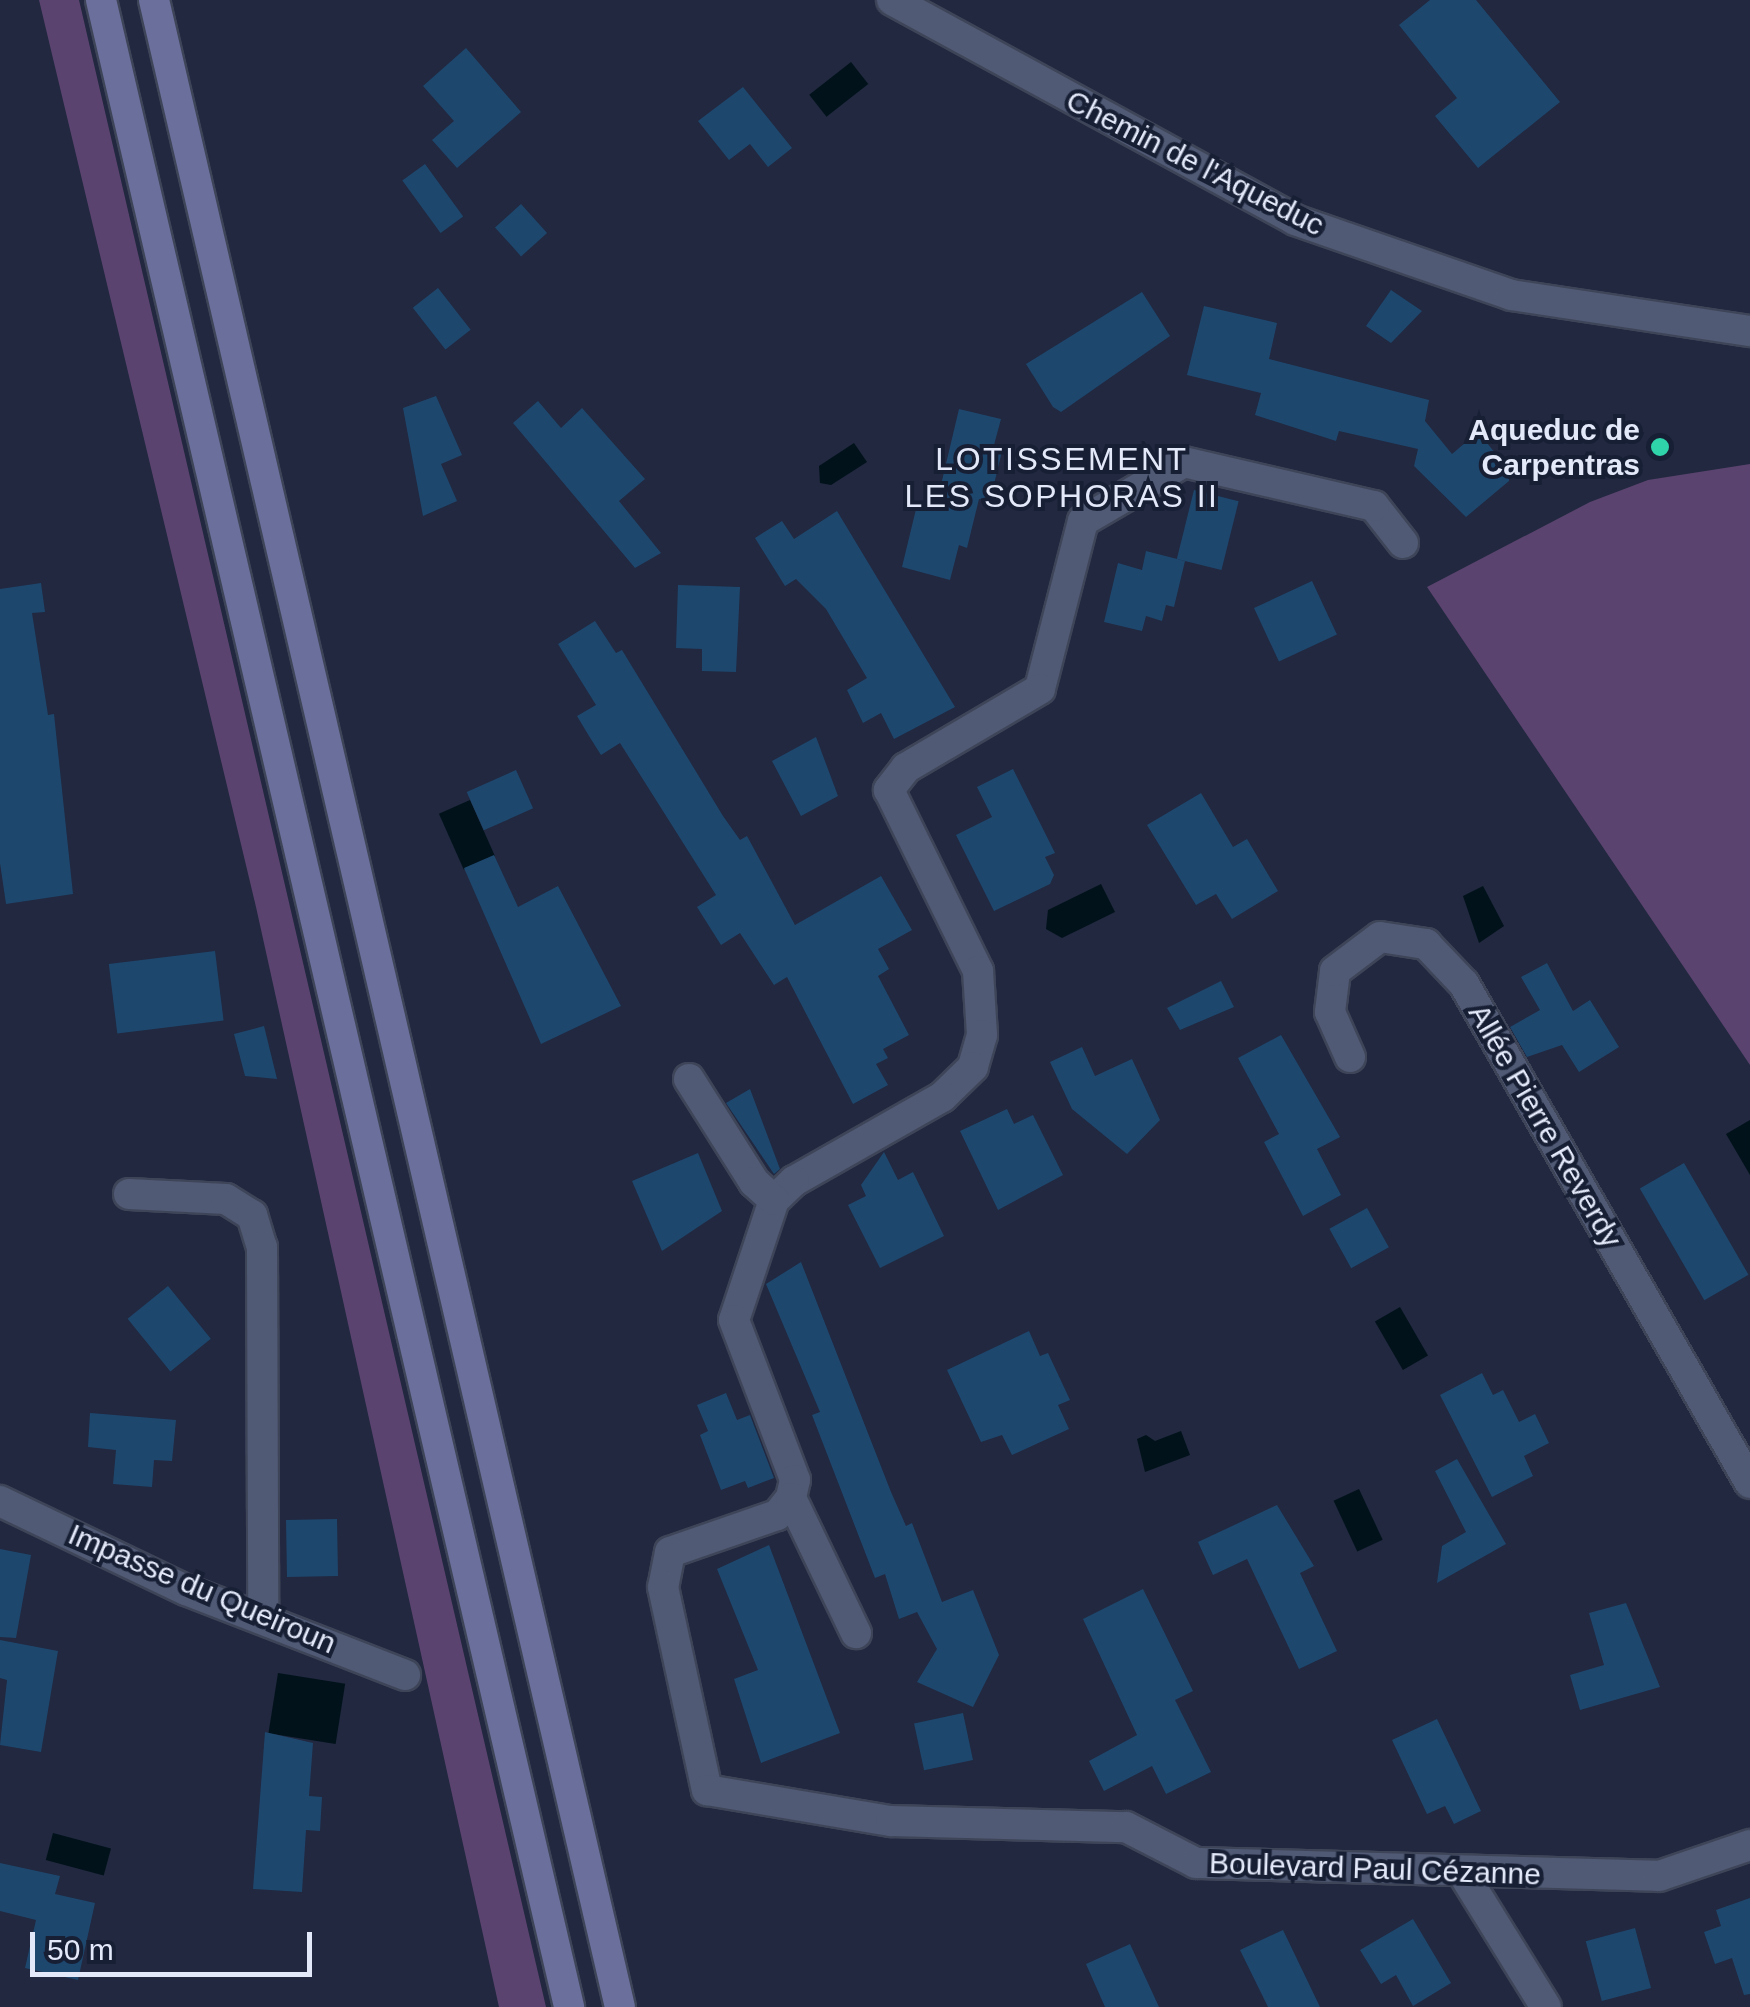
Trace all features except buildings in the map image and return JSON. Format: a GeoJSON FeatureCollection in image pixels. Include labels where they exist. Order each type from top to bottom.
{"type":"FeatureCollection","features":[{"type":"Feature","properties":{"kind":"main road"},"geometry":{"type":"LineString","coordinates":[[101,0],[568,2007]]}},
{"type":"Feature","properties":{"kind":"main road"},"geometry":{"type":"LineString","coordinates":[[154,0],[620,2007]]}},
{"type":"Feature","properties":{"kind":"street","name":"Chemin de l'Aqueduc"},"geometry":{"type":"LineString","coordinates":[[892,0],[1295,220],[1511,295],[1750,331]]}},
{"type":"Feature","properties":{"kind":"street"},"geometry":{"type":"LineString","coordinates":[[856,1634],[791,1498],[795,1480],[734,1320],[774,1200],[794,1182],[942,1098],[973,1068],[982,1035],[978,971],[889,790],[906,768],[1040,689],[1084,521],[1184,462],[1374,506],[1403,543]]}},
{"type":"Feature","properties":{"kind":"street","name":"Allée Pierre Reverdy"},"geometry":{"type":"LineString","coordinates":[[1350,1057],[1330,1012],[1336,971],[1380,938],[1426,944],[1464,984],[1750,1483]]}},
{"type":"Feature","properties":{"kind":"street"},"geometry":{"type":"LineString","coordinates":[[689,1079],[754,1182],[774,1200]]}},
{"type":"Feature","properties":{"kind":"street"},"geometry":{"type":"LineString","coordinates":[[129,1194],[226,1199],[252,1215],[257,1231],[263,1617]]}},
{"type":"Feature","properties":{"kind":"street","name":"Boulevard Paul Cézanne"},"geometry":{"type":"LineString","coordinates":[[791,1498],[776,1515],[670,1552],[663,1587],[707,1790],[891,1821],[1126,1827],[1196,1863],[1464,1875],[1659,1876],[1750,1845]]}},
{"type":"Feature","properties":{"kind":"street","name":"Impasse du Queiroun"},"geometry":{"type":"LineString","coordinates":[[0,1501],[186,1590],[405,1674]]}},
{"type":"Feature","properties":{"kind":"street"},"geometry":{"type":"LineString","coordinates":[[1464,1875],[1546,2007]]}},
{"type":"Feature","properties":{"kind":"shaded area"},"geometry":{"type":"Polygon","coordinates":[[[39,0],[79,0],[546,2007],[499,2007],[256,907],[39,0]]]}},
{"type":"Feature","properties":{"kind":"shaded area"},"geometry":{"type":"Polygon","coordinates":[[[1750,464],[1750,1065],[1427,587],[1590,502],[1648,480],[1750,464]]]}},
{"type":"Feature","properties":{"kind":"water"},"geometry":{"type":"Polygon","coordinates":[[[851,62],[868,84],[826,117],[809,95],[851,62]]]}},
{"type":"Feature","properties":{"kind":"water"},"geometry":{"type":"Polygon","coordinates":[[[854,443],[867,462],[831,485],[820,483],[819,466],[854,443]]]}},
{"type":"Feature","properties":{"kind":"water"},"geometry":{"type":"Polygon","coordinates":[[[470,800],[495,856],[464,870],[439,814],[470,800]]]}},
{"type":"Feature","properties":{"kind":"water"},"geometry":{"type":"Polygon","coordinates":[[[1101,884],[1115,912],[1062,938],[1046,929],[1048,910],[1101,884]]]}},
{"type":"Feature","properties":{"kind":"water"},"geometry":{"type":"Polygon","coordinates":[[[1483,886],[1504,926],[1479,943],[1463,896],[1483,886]]]}},
{"type":"Feature","properties":{"kind":"water"},"geometry":{"type":"Polygon","coordinates":[[[1750,1120],[1750,1175],[1726,1134],[1750,1120]]]}},
{"type":"Feature","properties":{"kind":"water"},"geometry":{"type":"Polygon","coordinates":[[[1400,1307],[1428,1355],[1403,1370],[1375,1322],[1400,1307]]]}},
{"type":"Feature","properties":{"kind":"water"},"geometry":{"type":"Polygon","coordinates":[[[1181,1431],[1190,1455],[1145,1472],[1137,1439],[1146,1435],[1155,1441],[1181,1431]]]}},
{"type":"Feature","properties":{"kind":"water"},"geometry":{"type":"Polygon","coordinates":[[[1359,1489],[1383,1540],[1357,1552],[1334,1501],[1359,1489]]]}},
{"type":"Feature","properties":{"kind":"water"},"geometry":{"type":"Polygon","coordinates":[[[278,1673],[345,1684],[336,1744],[268,1733],[278,1673]]]}},
{"type":"Feature","properties":{"kind":"water"},"geometry":{"type":"Polygon","coordinates":[[[53,1833],[111,1849],[104,1876],[46,1860],[53,1833]]]}},
{"type":"Feature","properties":{"kind":"place","name":"Aqueduc de Carpentras"},"geometry":{"type":"Point","coordinates":[1660,447]}},
{"type":"Feature","properties":{"kind":"district","name":"LOTISSEMENT LES SOPHORAS II"},"geometry":{"type":"Point","coordinates":[1062,478]}}]}
